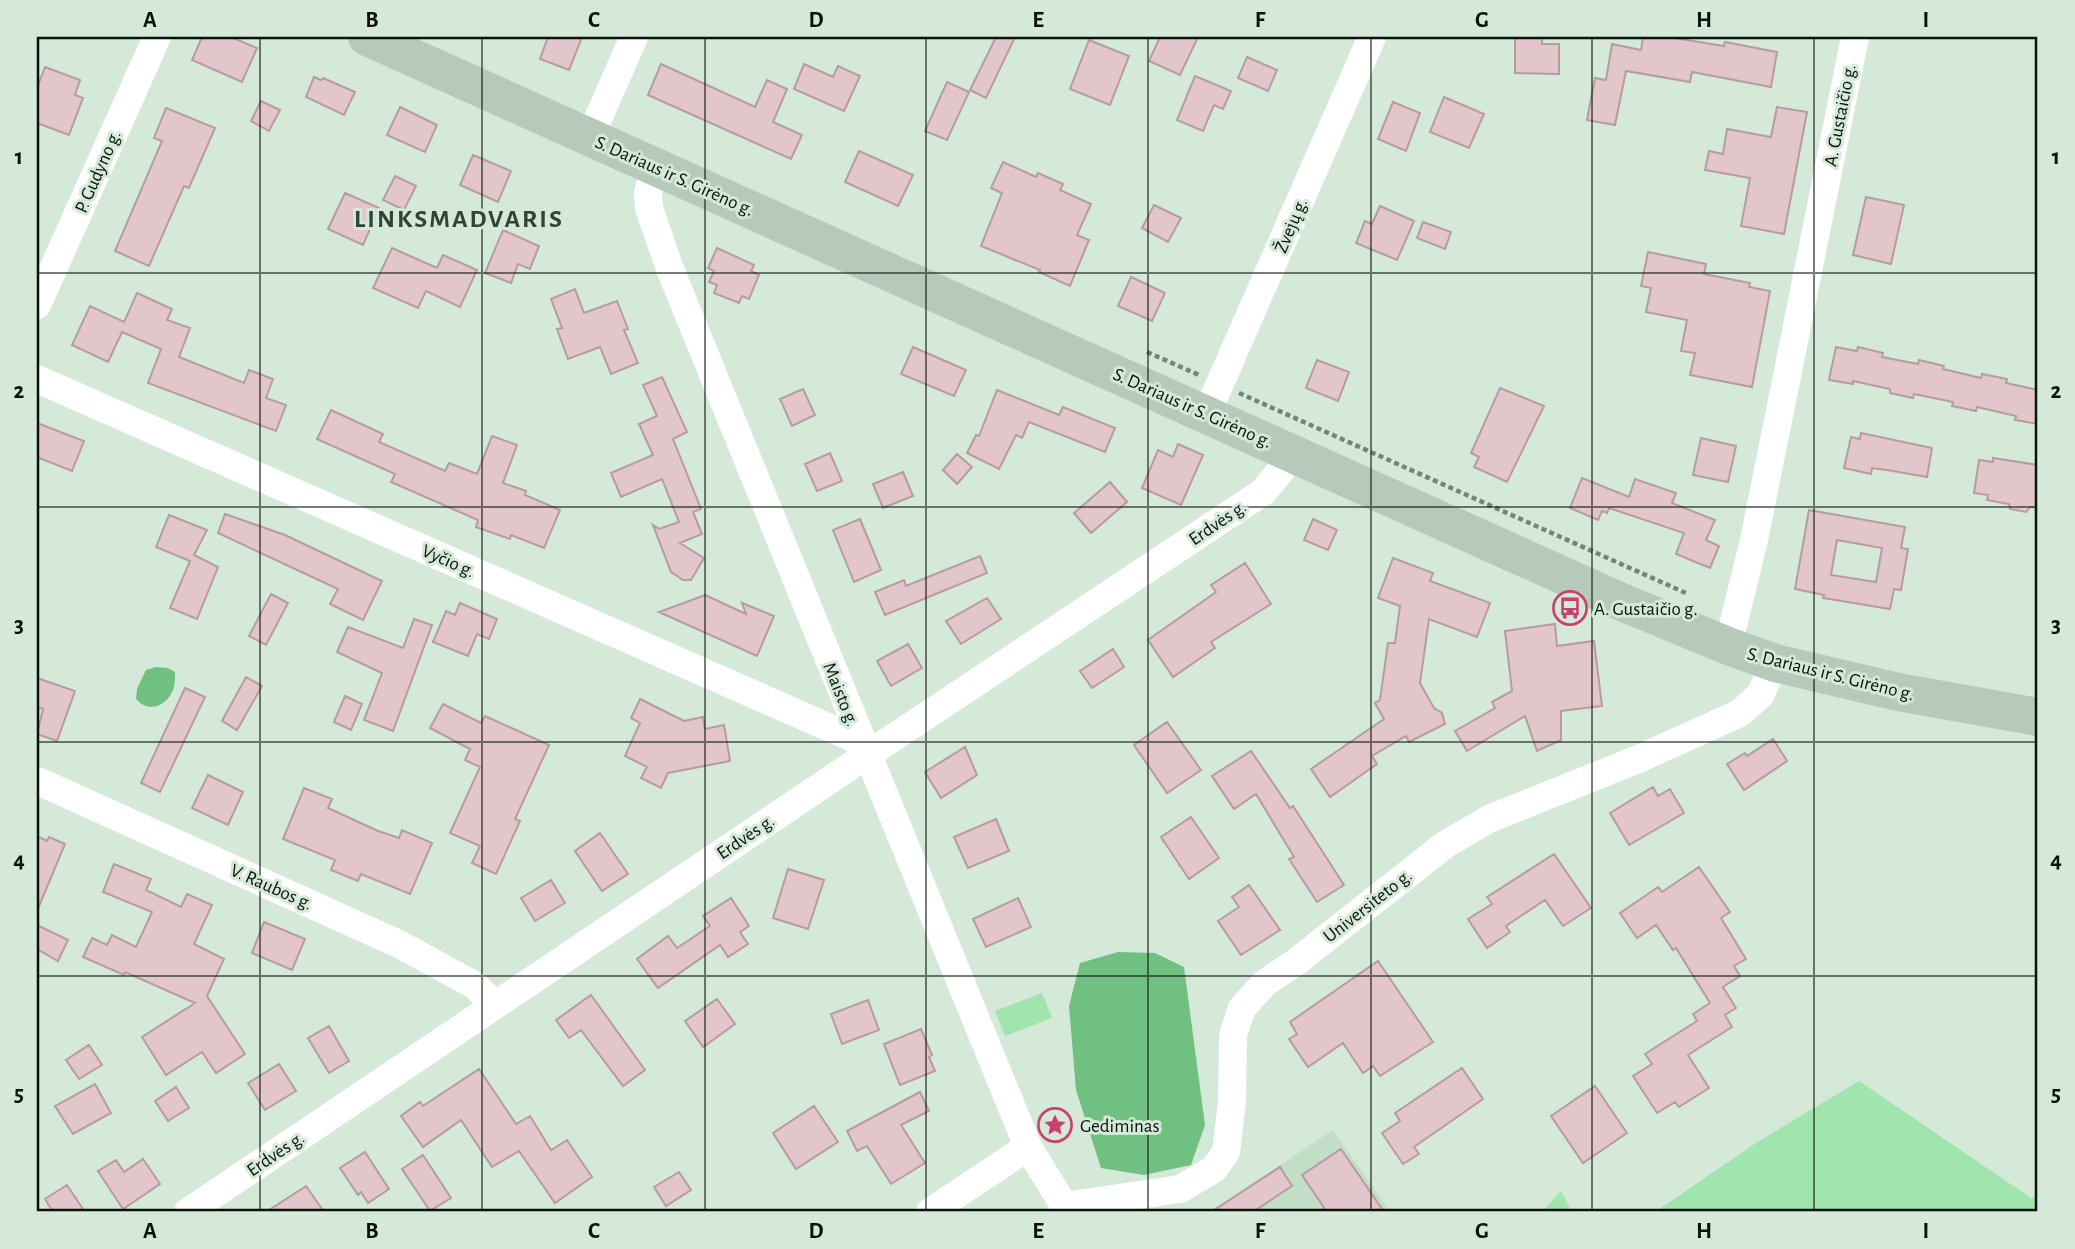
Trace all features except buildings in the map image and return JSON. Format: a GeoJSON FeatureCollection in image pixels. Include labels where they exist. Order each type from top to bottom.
{"type":"FeatureCollection","features":[{"type":"Feature","properties":{"kind":"street","name":"P. Gudyno g."},"geometry":{"type":"LineString","coordinates":[[37,305],[157,37]]}},
{"type":"Feature","properties":{"kind":"street","name":"S. Dariaus ir S. Girėno g."},"geometry":{"type":"LineString","coordinates":[[367,37],[1624,603],[1728,646],[1775,663],[1898,692],[2038,717]]}},
{"type":"Feature","properties":{"kind":"street"},"geometry":{"type":"LineString","coordinates":[[590,137],[634,37]]}},
{"type":"Feature","properties":{"kind":"street","name":"Žvejų g."},"geometry":{"type":"LineString","coordinates":[[1207,413],[1371,37]]}},
{"type":"Feature","properties":{"kind":"street","name":"A. Gustaičio g."},"geometry":{"type":"LineString","coordinates":[[1728,646],[1754,540],[1855,37]]}},
{"type":"Feature","properties":{"kind":"street","name":"Maisto g."},"geometry":{"type":"LineString","coordinates":[[656,166],[648,192],[649,208],[666,257],[1028,1147],[1066,1209]]}},
{"type":"Feature","properties":{"kind":"street","name":"Vyčio g."},"geometry":{"type":"LineString","coordinates":[[37,379],[864,749]]}},
{"type":"Feature","properties":{"kind":"street","name":"Erdvės g."},"geometry":{"type":"LineString","coordinates":[[188,1212],[494,1005],[864,749],[1263,492],[1283,468],[1290,451]]}},
{"type":"Feature","properties":{"kind":"street","name":"Universiteto g."},"geometry":{"type":"LineString","coordinates":[[1066,1209],[1180,1189],[1214,1169],[1226,1152],[1232,1103],[1233,1035],[1242,1008],[1265,984],[1446,844],[1489,819],[1636,760],[1740,713],[1760,695],[1775,663]]}},
{"type":"Feature","properties":{"kind":"street","name":"V. Raubos g."},"geometry":{"type":"LineString","coordinates":[[40,782],[399,944],[476,986],[494,1005]]}},
{"type":"Feature","properties":{"kind":"street"},"geometry":{"type":"LineString","coordinates":[[930,1212],[1028,1147]]}},
{"type":"Feature","properties":{"kind":"shaded area"},"geometry":{"type":"Polygon","coordinates":[[[156,667],[175,672],[175,681],[166,701],[151,707],[136,699],[137,689],[146,670],[156,667]]]}},
{"type":"Feature","properties":{"kind":"shaded area"},"geometry":{"type":"Polygon","coordinates":[[[1118,952],[1155,953],[1184,967],[1205,1125],[1191,1165],[1144,1175],[1101,1168],[1076,1090],[1069,1006],[1080,963],[1118,952]]]}},
{"type":"Feature","properties":{"kind":"shaded area"},"geometry":{"type":"Polygon","coordinates":[[[1042,993],[1052,1018],[1005,1036],[995,1011],[1042,993]]]}},
{"type":"Feature","properties":{"kind":"shaded area"},"geometry":{"type":"Polygon","coordinates":[[[1859,1081],[2031,1198],[2038,1195],[2038,1212],[1655,1212],[1759,1141],[1859,1081]]]}},
{"type":"Feature","properties":{"kind":"shaded area"},"geometry":{"type":"Polygon","coordinates":[[[1333,1130],[1390,1212],[1209,1212],[1333,1130]]]}},
{"type":"Feature","properties":{"kind":"shaded area"},"geometry":{"type":"Polygon","coordinates":[[[1561,1191],[1572,1212],[1542,1212],[1561,1191]]]}},
{"type":"Feature","properties":{"kind":"place","name":"A. Gustaičio g."},"geometry":{"type":"Point","coordinates":[1570,608]}},
{"type":"Feature","properties":{"kind":"place","name":"Gediminas"},"geometry":{"type":"Point","coordinates":[1055,1125]}},
{"type":"Feature","properties":{"kind":"district","name":"LINKSMADVARIS"},"geometry":{"type":"Point","coordinates":[459,218]}}]}
